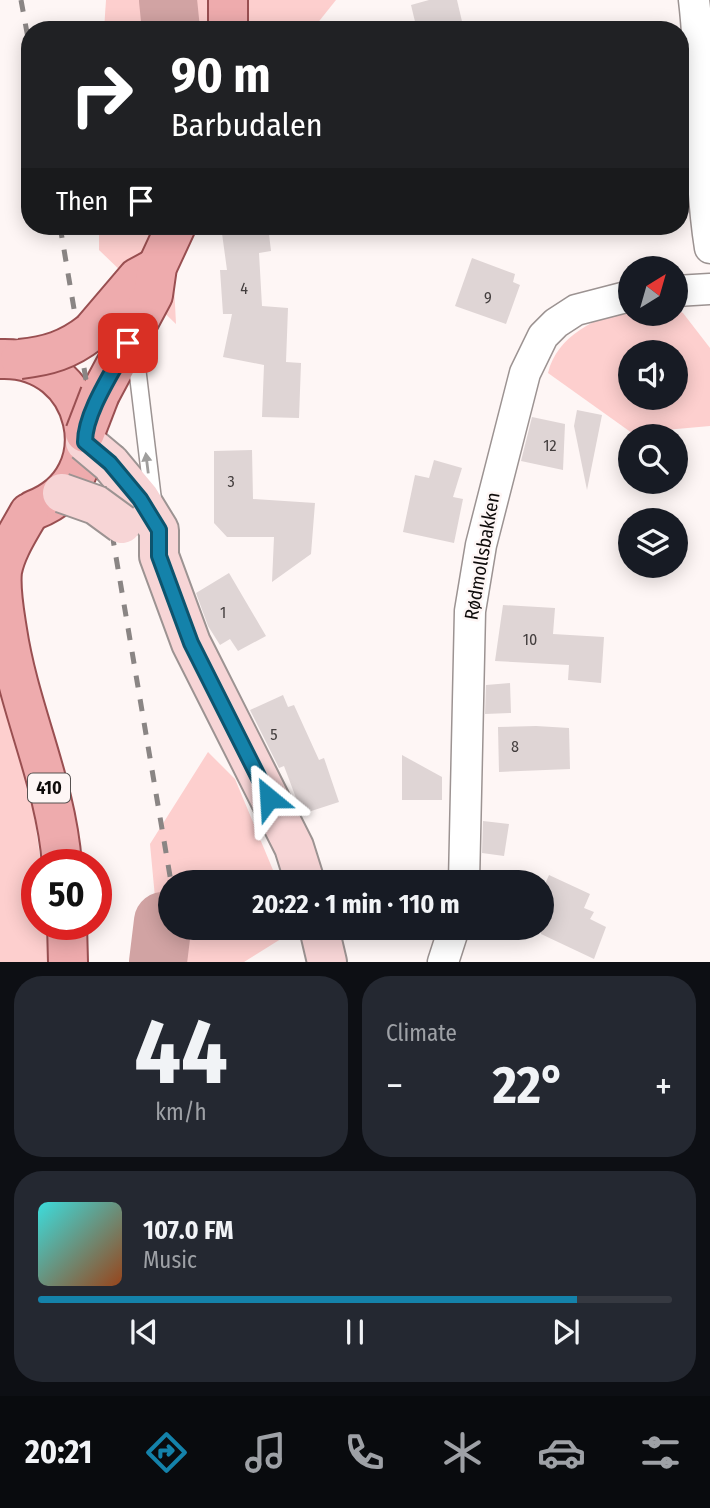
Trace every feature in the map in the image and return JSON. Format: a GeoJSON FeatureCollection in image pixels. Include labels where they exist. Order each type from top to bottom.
{"type":"FeatureCollection","features":[{"type":"Feature","properties":{"kind":"main road"},"geometry":{"type":"LineString","coordinates":[[228,0],[228,21]]}},
{"type":"Feature","properties":{"kind":"main road","name":"410"},"geometry":{"type":"LineString","coordinates":[[25,713],[2,593],[2,570],[10,547],[14,514],[62,493],[94,446],[100,394],[153,295],[157,267],[172,235]]}},
{"type":"Feature","properties":{"kind":"main road","name":"410"},"geometry":{"type":"LineString","coordinates":[[10,359],[47,356],[74,347],[91,332],[137,278],[157,267]]}},
{"type":"Feature","properties":{"kind":"main road","name":"410"},"geometry":{"type":"LineString","coordinates":[[10,359],[48,370],[60,379],[78,404],[94,446]]}},
{"type":"Feature","properties":{"kind":"main road"},"geometry":{"type":"LineString","coordinates":[[94,446],[140,499],[159,543],[191,643],[294,847],[301,870]]}},
{"type":"Feature","properties":{"kind":"main road"},"geometry":{"type":"LineString","coordinates":[[62,493],[96,505],[122,524],[143,547],[159,543]]}},
{"type":"Feature","properties":{"kind":"main road","name":"410"},"geometry":{"type":"LineString","coordinates":[[0,667],[25,713],[46,771],[60,832],[61,849]]}},
{"type":"Feature","properties":{"kind":"main road"},"geometry":{"type":"LineString","coordinates":[[67,940],[68,962]]}},
{"type":"Feature","properties":{"kind":"main road"},"geometry":{"type":"LineString","coordinates":[[322,940],[327,962]]}},
{"type":"Feature","properties":{"kind":"street"},"geometry":{"type":"LineString","coordinates":[[694,0],[702,95],[704,196],[710,248]]}},
{"type":"Feature","properties":{"kind":"street"},"geometry":{"type":"LineString","coordinates":[[688,290],[710,289]]}},
{"type":"Feature","properties":{"kind":"street","name":"Rødmollsbakken"},"geometry":{"type":"LineString","coordinates":[[464,870],[470,611],[481,545],[525,373],[543,336],[556,323],[576,310],[618,299]]}},
{"type":"Feature","properties":{"kind":"street"},"geometry":{"type":"LineString","coordinates":[[443,962],[450,940]]}},
{"type":"Feature","properties":{"kind":"lane"},"geometry":{"type":"LineString","coordinates":[[140,321],[137,367],[159,543]]}},
{"type":"Feature","properties":{"kind":"shaded area"},"geometry":{"type":"Polygon","coordinates":[[[106,0],[336,0],[319,21],[105,21],[106,0]]]}},
{"type":"Feature","properties":{"kind":"shaded area"},"geometry":{"type":"Polygon","coordinates":[[[99,235],[188,235],[173,264],[176,324],[99,250],[99,235]]]}},
{"type":"Feature","properties":{"kind":"shaded area"},"geometry":{"type":"Polygon","coordinates":[[[618,313],[618,326],[688,326],[688,319],[710,348],[710,426],[688,428],[688,424],[619,424],[548,373],[553,360],[569,339],[604,317],[618,313]]]}},
{"type":"Feature","properties":{"kind":"shaded area"},"geometry":{"type":"Polygon","coordinates":[[[0,665],[20,716],[39,849],[21,849],[21,940],[47,940],[48,962],[0,962],[0,665]]]}},
{"type":"Feature","properties":{"kind":"shaded area"},"geometry":{"type":"Polygon","coordinates":[[[208,752],[235,779],[273,870],[158,870],[158,930],[150,844],[208,752]]]}},
{"type":"Feature","properties":{"kind":"shaded area"},"geometry":{"type":"Polygon","coordinates":[[[159,940],[279,940],[244,962],[161,962],[159,940]]]}},
{"type":"Feature","properties":{"kind":"building"},"geometry":{"type":"Polygon","coordinates":[[[429,0],[457,0],[462,21],[415,21],[411,5],[429,0]]]}},
{"type":"Feature","properties":{"kind":"building"},"geometry":{"type":"Polygon","coordinates":[[[222,235],[269,235],[271,251],[259,253],[262,306],[288,308],[286,362],[301,363],[299,418],[262,417],[264,365],[223,357],[232,314],[223,314],[220,270],[227,270],[222,235]]]}},
{"type":"Feature","properties":{"kind":"building"},"geometry":{"type":"Polygon","coordinates":[[[472,258],[515,274],[513,282],[520,285],[506,324],[455,306],[472,258]]]}},
{"type":"Feature","properties":{"kind":"building"},"geometry":{"type":"Polygon","coordinates":[[[577,410],[602,415],[587,490],[574,426],[577,410]]]}},
{"type":"Feature","properties":{"kind":"building"},"geometry":{"type":"Polygon","coordinates":[[[532,417],[565,424],[563,470],[521,461],[532,417]]]}},
{"type":"Feature","properties":{"kind":"building"},"geometry":{"type":"Polygon","coordinates":[[[252,450],[253,499],[315,503],[311,554],[272,582],[274,537],[227,537],[214,523],[214,451],[252,450]]]}},
{"type":"Feature","properties":{"kind":"building"},"geometry":{"type":"Polygon","coordinates":[[[434,460],[462,468],[453,497],[463,499],[454,543],[403,532],[415,475],[429,478],[434,460]]]}},
{"type":"Feature","properties":{"kind":"building"},"geometry":{"type":"Polygon","coordinates":[[[229,573],[266,636],[238,651],[230,639],[220,645],[208,626],[196,593],[229,573]]]}},
{"type":"Feature","properties":{"kind":"building"},"geometry":{"type":"Polygon","coordinates":[[[503,605],[555,608],[553,634],[604,637],[601,683],[568,680],[569,665],[495,661],[503,605]]]}},
{"type":"Feature","properties":{"kind":"building"},"geometry":{"type":"Polygon","coordinates":[[[510,683],[511,713],[485,714],[486,685],[510,683]]]}},
{"type":"Feature","properties":{"kind":"building"},"geometry":{"type":"Polygon","coordinates":[[[283,695],[288,707],[294,705],[319,760],[324,758],[339,802],[302,814],[284,766],[279,768],[250,710],[283,695]]]}},
{"type":"Feature","properties":{"kind":"building"},"geometry":{"type":"Polygon","coordinates":[[[498,727],[569,728],[570,769],[499,772],[498,727]]]}},
{"type":"Feature","properties":{"kind":"building"},"geometry":{"type":"Polygon","coordinates":[[[402,755],[442,777],[442,800],[402,800],[402,755]]]}},
{"type":"Feature","properties":{"kind":"building"},"geometry":{"type":"Polygon","coordinates":[[[483,821],[509,824],[504,856],[482,853],[483,821]]]}},
{"type":"Feature","properties":{"kind":"building"},"geometry":{"type":"Polygon","coordinates":[[[554,877],[590,894],[584,908],[594,912],[590,919],[606,927],[594,959],[554,940],[554,877]]]}},
{"type":"Feature","properties":{"kind":"waterway"},"geometry":{"type":"LineString","coordinates":[[168,0],[170,21]]}},
{"type":"Feature","properties":{"kind":"waterway"},"geometry":{"type":"LineString","coordinates":[[158,962],[161,940]]}},
{"type":"Feature","properties":{"kind":"railway"},"geometry":{"type":"LineString","coordinates":[[21,0],[25,21]]}},
{"type":"Feature","properties":{"kind":"railway"},"geometry":{"type":"LineString","coordinates":[[62,235],[169,870]]}},
{"type":"Feature","properties":{"kind":"route"},"geometry":{"type":"LineString","coordinates":[[128,343],[100,394],[85,433],[85,442],[110,463],[140,499],[159,530],[159,556],[191,643],[269,798]]}}]}
